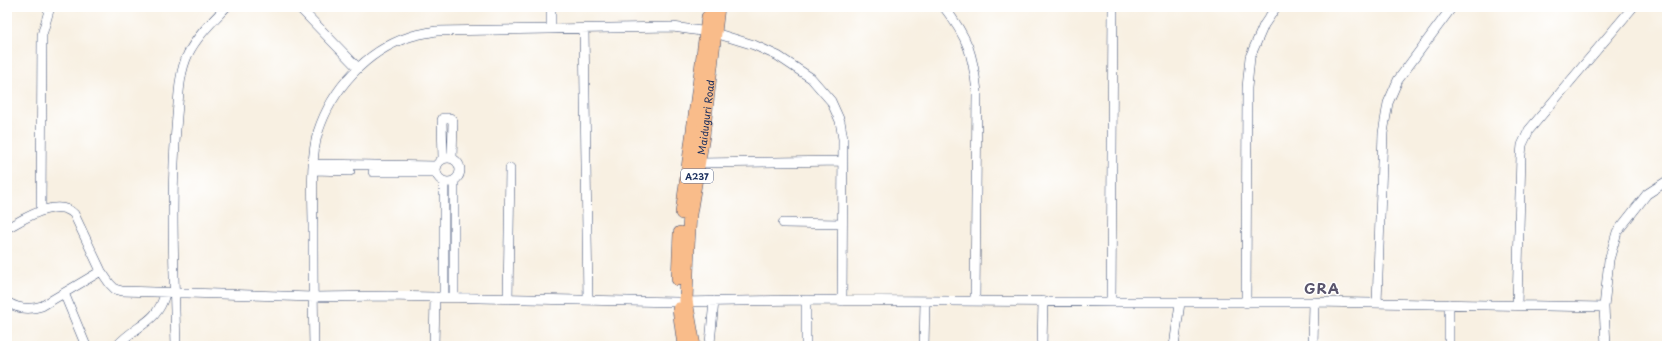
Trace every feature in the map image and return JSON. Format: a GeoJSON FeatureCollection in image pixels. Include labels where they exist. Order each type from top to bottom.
{"type":"FeatureCollection","features":[{"type":"Feature","properties":{"kind":"highway","name":"Maiduguri Road"},"geometry":{"type":"LineString","coordinates":[[694,346],[682,301],[690,214],[699,163],[711,32],[709,7]]}},
{"type":"Feature","properties":{"kind":"highway","name":"Maiduguri Road"},"geometry":{"type":"LineString","coordinates":[[684,346],[678,251],[681,219],[711,32],[718,7]]}},
{"type":"Feature","properties":{"kind":"street"},"geometry":{"type":"LineString","coordinates":[[41,210],[42,36],[50,7]]}},
{"type":"Feature","properties":{"kind":"street"},"geometry":{"type":"LineString","coordinates":[[176,346],[172,209],[176,128],[181,75],[188,53],[200,35],[226,7]]}},
{"type":"Feature","properties":{"kind":"street"},"geometry":{"type":"LineString","coordinates":[[300,7],[358,68]]}},
{"type":"Feature","properties":{"kind":"street"},"geometry":{"type":"LineString","coordinates":[[550,29],[551,7]]}},
{"type":"Feature","properties":{"kind":"street"},"geometry":{"type":"LineString","coordinates":[[944,7],[958,24],[969,47],[974,67],[977,92],[975,301]]}},
{"type":"Feature","properties":{"kind":"street"},"geometry":{"type":"LineString","coordinates":[[1111,302],[1113,7]]}},
{"type":"Feature","properties":{"kind":"street"},"geometry":{"type":"LineString","coordinates":[[1246,303],[1247,88],[1249,65],[1250,57],[1264,25],[1276,7]]}},
{"type":"Feature","properties":{"kind":"street"},"geometry":{"type":"LineString","coordinates":[[1377,303],[1383,133],[1388,103],[1398,80],[1452,7]]}},
{"type":"Feature","properties":{"kind":"street"},"geometry":{"type":"LineString","coordinates":[[1517,305],[1522,145],[1529,130],[1632,7]]}},
{"type":"Feature","properties":{"kind":"street"},"geometry":{"type":"LineString","coordinates":[[314,346],[313,167],[318,133],[327,111],[345,82],[358,68],[381,50],[409,37],[436,31],[673,27],[711,32],[754,45],[778,56],[811,78],[831,101],[840,121],[843,139],[842,300]]}},
{"type":"Feature","properties":{"kind":"street"},"geometry":{"type":"LineString","coordinates":[[584,29],[588,300]]}},
{"type":"Feature","properties":{"kind":"street"},"geometry":{"type":"LineString","coordinates":[[444,118],[450,118],[453,121],[452,158],[460,164],[461,171],[459,177],[449,182],[439,178],[438,166],[442,120],[444,118]]}},
{"type":"Feature","properties":{"kind":"street"},"geometry":{"type":"LineString","coordinates":[[313,167],[420,169],[438,166],[452,158]]}},
{"type":"Feature","properties":{"kind":"street"},"geometry":{"type":"LineString","coordinates":[[699,163],[843,161]]}},
{"type":"Feature","properties":{"kind":"street"},"geometry":{"type":"LineString","coordinates":[[508,298],[510,168]]}},
{"type":"Feature","properties":{"kind":"street"},"geometry":{"type":"LineString","coordinates":[[1606,346],[1604,307],[1608,260],[1617,232],[1647,194],[1667,181]]}},
{"type":"Feature","properties":{"kind":"street"},"geometry":{"type":"LineString","coordinates":[[449,182],[449,220],[454,297]]}},
{"type":"Feature","properties":{"kind":"street"},"geometry":{"type":"LineString","coordinates":[[7,228],[41,210],[66,208],[74,214],[101,271],[115,289],[122,291],[165,294],[682,301],[842,300],[1180,303],[1314,302],[1604,307]]}},
{"type":"Feature","properties":{"kind":"street"},"geometry":{"type":"LineString","coordinates":[[434,346],[449,220]]}},
{"type":"Feature","properties":{"kind":"street"},"geometry":{"type":"LineString","coordinates":[[783,223],[842,224]]}},
{"type":"Feature","properties":{"kind":"street"},"geometry":{"type":"LineString","coordinates":[[7,302],[23,308],[33,309],[42,306],[101,271]]}},
{"type":"Feature","properties":{"kind":"street"},"geometry":{"type":"LineString","coordinates":[[64,293],[86,346]]}},
{"type":"Feature","properties":{"kind":"street"},"geometry":{"type":"LineString","coordinates":[[117,346],[131,332],[154,317],[159,310],[165,294]]}},
{"type":"Feature","properties":{"kind":"street"},"geometry":{"type":"LineString","coordinates":[[806,300],[806,346]]}},
{"type":"Feature","properties":{"kind":"street"},"geometry":{"type":"LineString","coordinates":[[710,343],[714,301]]}},
{"type":"Feature","properties":{"kind":"street"},"geometry":{"type":"LineString","coordinates":[[924,346],[925,301]]}},
{"type":"Feature","properties":{"kind":"street"},"geometry":{"type":"LineString","coordinates":[[1042,346],[1043,301]]}},
{"type":"Feature","properties":{"kind":"street"},"geometry":{"type":"LineString","coordinates":[[1313,346],[1314,302]]}},
{"type":"Feature","properties":{"kind":"street"},"geometry":{"type":"LineString","coordinates":[[1174,346],[1180,303]]}},
{"type":"Feature","properties":{"kind":"street"},"geometry":{"type":"LineString","coordinates":[[1449,304],[1449,346]]}},
{"type":"Feature","properties":{"kind":"district","name":"GRA"},"geometry":{"type":"Point","coordinates":[1322,288]}}]}
